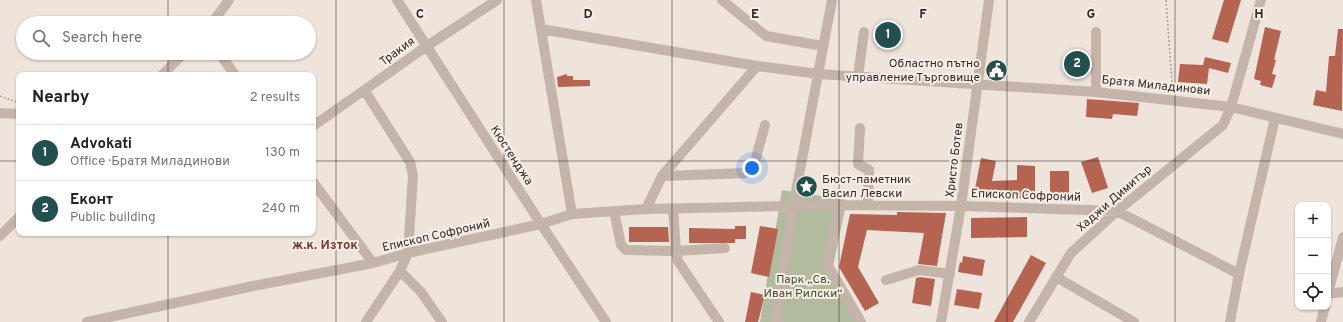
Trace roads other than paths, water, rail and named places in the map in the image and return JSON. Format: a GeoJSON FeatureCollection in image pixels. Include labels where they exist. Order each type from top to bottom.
{"type":"FeatureCollection","features":[{"type":"Feature","properties":{"kind":"street"},"geometry":{"type":"LineString","coordinates":[[217,16],[229,0]]}},
{"type":"Feature","properties":{"kind":"street","name":"Кюстенджа"},"geometry":{"type":"LineString","coordinates":[[398,0],[541,224],[606,322]]}},
{"type":"Feature","properties":{"kind":"street","name":"Тракия"},"geometry":{"type":"LineString","coordinates":[[316,124],[427,46],[497,0]]}},
{"type":"Feature","properties":{"kind":"street"},"geometry":{"type":"LineString","coordinates":[[536,0],[572,214]]}},
{"type":"Feature","properties":{"kind":"street"},"geometry":{"type":"LineString","coordinates":[[722,0],[766,36],[823,46]]}},
{"type":"Feature","properties":{"kind":"street"},"geometry":{"type":"LineString","coordinates":[[775,321],[793,207],[832,0]]}},
{"type":"Feature","properties":{"kind":"street","name":"Христо Ботев"},"geometry":{"type":"LineString","coordinates":[[941,322],[961,206],[989,0]]}},
{"type":"Feature","properties":{"kind":"street","name":"Хаджи Димитър"},"geometry":{"type":"LineString","coordinates":[[1029,322],[1071,253],[1117,210],[1223,124],[1231,107],[1261,0]]}},
{"type":"Feature","properties":{"kind":"street","name":"Братя Миладинови"},"geometry":{"type":"LineString","coordinates":[[541,29],[757,66],[819,74],[1096,92],[1231,107],[1343,134]]}},
{"type":"Feature","properties":{"kind":"street"},"geometry":{"type":"LineString","coordinates":[[858,77],[864,32]]}},
{"type":"Feature","properties":{"kind":"street"},"geometry":{"type":"LineString","coordinates":[[1096,32],[1096,92]]}},
{"type":"Feature","properties":{"kind":"street"},"geometry":{"type":"LineString","coordinates":[[166,72],[177,60]]}},
{"type":"Feature","properties":{"kind":"street"},"geometry":{"type":"LineString","coordinates":[[224,60],[233,72]]}},
{"type":"Feature","properties":{"kind":"street"},"geometry":{"type":"LineString","coordinates":[[646,209],[662,176],[757,66]]}},
{"type":"Feature","properties":{"kind":"street"},"geometry":{"type":"LineString","coordinates":[[365,90],[410,162],[413,176],[408,253],[400,272],[366,322]]}},
{"type":"Feature","properties":{"kind":"street"},"geometry":{"type":"LineString","coordinates":[[0,113],[16,114]]}},
{"type":"Feature","properties":{"kind":"street"},"geometry":{"type":"LineString","coordinates":[[1230,322],[1239,274],[1275,118]]}},
{"type":"Feature","properties":{"kind":"street"},"geometry":{"type":"LineString","coordinates":[[662,176],[747,174],[754,165],[765,124]]}},
{"type":"Feature","properties":{"kind":"street"},"geometry":{"type":"LineString","coordinates":[[860,128],[858,164],[869,170],[868,205]]}},
{"type":"Feature","properties":{"kind":"street"},"geometry":{"type":"LineString","coordinates":[[316,186],[372,263]]}},
{"type":"Feature","properties":{"kind":"street"},"geometry":{"type":"LineString","coordinates":[[839,205],[827,264],[861,322]]}},
{"type":"Feature","properties":{"kind":"street","name":"Епископ Софроний"},"geometry":{"type":"LineString","coordinates":[[88,322],[253,286],[372,263],[408,253],[541,224],[572,214],[646,209],[839,205],[1117,210]]}},
{"type":"Feature","properties":{"kind":"street"},"geometry":{"type":"LineString","coordinates":[[673,209],[678,261],[719,322]]}},
{"type":"Feature","properties":{"kind":"street"},"geometry":{"type":"LineString","coordinates":[[1117,210],[1239,274]]}},
{"type":"Feature","properties":{"kind":"street"},"geometry":{"type":"LineString","coordinates":[[614,211],[621,245],[626,250],[676,251],[725,248]]}},
{"type":"Feature","properties":{"kind":"street"},"geometry":{"type":"LineString","coordinates":[[0,236],[16,220]]}},
{"type":"Feature","properties":{"kind":"street"},"geometry":{"type":"LineString","coordinates":[[1331,283],[1343,237]]}},
{"type":"Feature","properties":{"kind":"street"},"geometry":{"type":"LineString","coordinates":[[886,280],[919,270],[950,274]]}},
{"type":"Feature","properties":{"kind":"street"},"geometry":{"type":"LineString","coordinates":[[400,272],[421,292],[442,322]]}},
{"type":"Feature","properties":{"kind":"street"},"geometry":{"type":"LineString","coordinates":[[1056,277],[1134,322]]}},
{"type":"Feature","properties":{"kind":"street"},"geometry":{"type":"LineString","coordinates":[[1331,294],[1343,292]]}},
{"type":"Feature","properties":{"kind":"street"},"geometry":{"type":"LineString","coordinates":[[1321,322],[1324,310]]}},
{"type":"Feature","properties":{"kind":"place","name":"Advokati"},"geometry":{"type":"Point","coordinates":[888,35]}},
{"type":"Feature","properties":{"kind":"place","name":"Еконт"},"geometry":{"type":"Point","coordinates":[1077,64]}},
{"type":"Feature","properties":{"kind":"place","name":"Областно пътно управление Търговище"},"geometry":{"type":"Point","coordinates":[996,70]}},
{"type":"Feature","properties":{"kind":"place","name":"Бюст-паметник Васил Левски"},"geometry":{"type":"Point","coordinates":[806,186]}},
{"type":"Feature","properties":{"kind":"district","name":"ж.к. Изток"},"geometry":{"type":"Point","coordinates":[325,244]}},
{"type":"Feature","properties":{"kind":"park label","name":"Парк „Св. Иван Рилски“"},"geometry":{"type":"Point","coordinates":[803,286]}}]}
